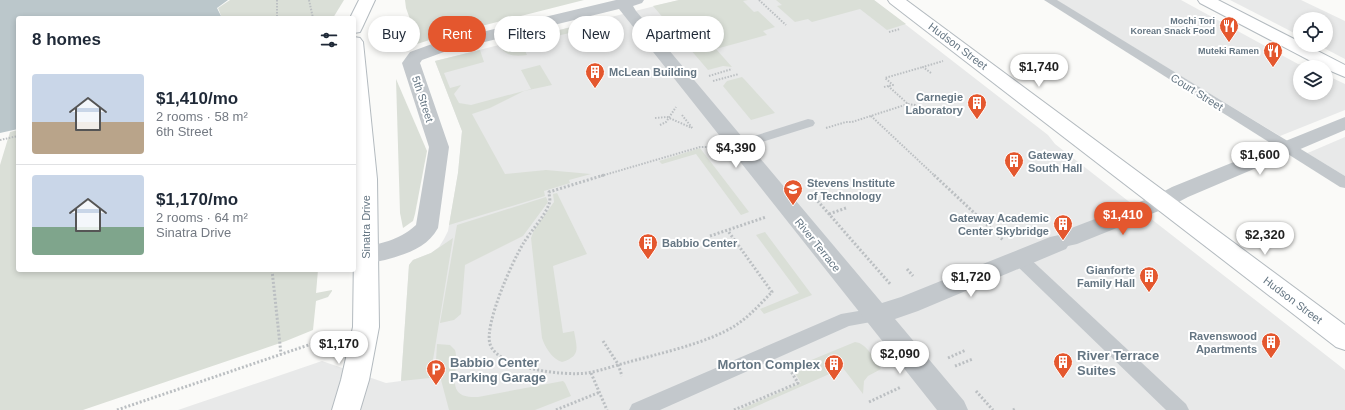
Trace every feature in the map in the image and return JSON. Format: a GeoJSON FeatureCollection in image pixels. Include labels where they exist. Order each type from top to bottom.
{"type":"FeatureCollection","features":[{"type":"Feature","properties":{"kind":"street"},"geometry":{"type":"LineString","coordinates":[[356,24],[367,0]]}},
{"type":"Feature","properties":{"kind":"street","name":"Hudson Street"},"geometry":{"type":"LineString","coordinates":[[896,0],[1345,339]]}},
{"type":"Feature","properties":{"kind":"street"},"geometry":{"type":"LineString","coordinates":[[1206,0],[1345,72]]}},
{"type":"Feature","properties":{"kind":"street","name":"River Terrace"},"geometry":{"type":"LineString","coordinates":[[630,2],[630,14],[954,410]]}},
{"type":"Feature","properties":{"kind":"street","name":"5th Street"},"geometry":{"type":"LineString","coordinates":[[366,256],[400,247],[415,239],[427,228],[439,147],[411,63],[416,56],[438,48],[630,2]]}},
{"type":"Feature","properties":{"kind":"street","name":"Sinatra Drive"},"geometry":{"type":"LineString","coordinates":[[346,410],[364,341],[366,327],[366,179],[356,65]]}},
{"type":"Feature","properties":{"kind":"street"},"geometry":{"type":"LineString","coordinates":[[876,315],[908,304],[1163,201],[1180,192],[1345,124]]}},
{"type":"Feature","properties":{"kind":"lane","name":"Court Street"},"geometry":{"type":"LineString","coordinates":[[1049,0],[1345,184]]}},
{"type":"Feature","properties":{"kind":"lane"},"geometry":{"type":"LineString","coordinates":[[737,146],[808,124]]}},
{"type":"Feature","properties":{"kind":"lane"},"geometry":{"type":"LineString","coordinates":[[1020,259],[1179,410]]}},
{"type":"Feature","properties":{"kind":"lane"},"geometry":{"type":"LineString","coordinates":[[639,410],[847,319],[876,315]]}},
{"type":"Feature","properties":{"kind":"path"},"geometry":{"type":"LineString","coordinates":[[277,0],[277,16]]}},
{"type":"Feature","properties":{"kind":"path"},"geometry":{"type":"LineString","coordinates":[[309,0],[313,16]]}},
{"type":"Feature","properties":{"kind":"path"},"geometry":{"type":"LineString","coordinates":[[759,0],[786,25]]}},
{"type":"Feature","properties":{"kind":"path"},"geometry":{"type":"LineString","coordinates":[[889,32],[903,28]]}},
{"type":"Feature","properties":{"kind":"path"},"geometry":{"type":"LineString","coordinates":[[884,87],[893,85],[885,78],[945,60]]}},
{"type":"Feature","properties":{"kind":"path"},"geometry":{"type":"LineString","coordinates":[[923,67],[931,72]]}},
{"type":"Feature","properties":{"kind":"path"},"geometry":{"type":"LineString","coordinates":[[708,76],[732,69]]}},
{"type":"Feature","properties":{"kind":"path"},"geometry":{"type":"LineString","coordinates":[[725,78],[739,74]]}},
{"type":"Feature","properties":{"kind":"path"},"geometry":{"type":"LineString","coordinates":[[888,86],[908,104]]}},
{"type":"Feature","properties":{"kind":"path"},"geometry":{"type":"LineString","coordinates":[[824,128],[846,122],[852,122],[908,104],[915,105],[919,108]]}},
{"type":"Feature","properties":{"kind":"path"},"geometry":{"type":"LineString","coordinates":[[655,118],[669,117],[692,129],[676,106],[669,117],[664,123],[660,125]]}},
{"type":"Feature","properties":{"kind":"path"},"geometry":{"type":"LineString","coordinates":[[871,116],[1003,241]]}},
{"type":"Feature","properties":{"kind":"path"},"geometry":{"type":"LineString","coordinates":[[0,140],[16,136]]}},
{"type":"Feature","properties":{"kind":"path"},"geometry":{"type":"LineString","coordinates":[[713,149],[707,146],[700,146],[549,192],[550,203],[522,245],[504,283],[490,327],[490,344],[499,356],[516,364],[537,370],[559,373],[589,373],[658,354],[711,336],[736,324],[751,313],[772,292],[728,231]]}},
{"type":"Feature","properties":{"kind":"path"},"geometry":{"type":"LineString","coordinates":[[813,196],[893,285]]}},
{"type":"Feature","properties":{"kind":"path"},"geometry":{"type":"LineString","coordinates":[[829,214],[846,208]]}},
{"type":"Feature","properties":{"kind":"path"},"geometry":{"type":"LineString","coordinates":[[710,236],[767,217],[762,211]]}},
{"type":"Feature","properties":{"kind":"path"},"geometry":{"type":"LineString","coordinates":[[272,272],[281,354]]}},
{"type":"Feature","properties":{"kind":"path"},"geometry":{"type":"LineString","coordinates":[[117,410],[332,337]]}},
{"type":"Feature","properties":{"kind":"path"},"geometry":{"type":"LineString","coordinates":[[602,341],[618,364],[622,376]]}},
{"type":"Feature","properties":{"kind":"path"},"geometry":{"type":"LineString","coordinates":[[948,358],[966,350]]}},
{"type":"Feature","properties":{"kind":"path"},"geometry":{"type":"LineString","coordinates":[[943,353],[960,372]]}},
{"type":"Feature","properties":{"kind":"path"},"geometry":{"type":"LineString","coordinates":[[955,366],[973,359]]}},
{"type":"Feature","properties":{"kind":"path"},"geometry":{"type":"LineString","coordinates":[[734,410],[798,382],[788,366],[794,363]]}},
{"type":"Feature","properties":{"kind":"path"},"geometry":{"type":"LineString","coordinates":[[589,373],[600,392],[607,410]]}},
{"type":"Feature","properties":{"kind":"path"},"geometry":{"type":"LineString","coordinates":[[869,402],[903,386],[899,380]]}},
{"type":"Feature","properties":{"kind":"path"},"geometry":{"type":"LineString","coordinates":[[974,388],[993,410]]}},
{"type":"Feature","properties":{"kind":"path"},"geometry":{"type":"LineString","coordinates":[[556,410],[600,392]]}},
{"type":"Feature","properties":{"kind":"shaded area"},"geometry":{"type":"Polygon","coordinates":[[[0,0],[228,0],[217,8],[221,16],[16,16],[16,129],[0,133],[0,0]]]}},
{"type":"Feature","properties":{"kind":"shaded area"},"geometry":{"type":"Polygon","coordinates":[[[230,0],[344,0],[334,16],[221,16],[218,8],[230,0]]]}},
{"type":"Feature","properties":{"kind":"shaded area"},"geometry":{"type":"Polygon","coordinates":[[[405,0],[584,0],[521,16],[494,16],[494,23],[486,25],[486,16],[428,16],[428,40],[420,43],[420,16],[409,16],[405,0]]]}},
{"type":"Feature","properties":{"kind":"shaded area","name":"Stevens Institute of Technology"},"geometry":{"type":"Polygon","coordinates":[[[679,0],[874,0],[1048,135],[1055,144],[1345,370],[1345,410],[178,410],[322,361],[386,383],[401,381],[409,265],[413,260],[431,253],[439,247],[444,239],[448,231],[458,173],[462,131],[435,61],[471,52],[486,52],[486,48],[494,46],[494,52],[560,52],[560,30],[568,28],[568,52],[624,52],[624,16],[615,16],[679,0]]]}},
{"type":"Feature","properties":{"kind":"shaded area"},"geometry":{"type":"Polygon","coordinates":[[[679,0],[748,0],[743,1],[754,12],[758,11],[775,27],[763,31],[767,35],[724,47],[724,16],[662,16],[653,6],[679,0]]]}},
{"type":"Feature","properties":{"kind":"shaded area"},"geometry":{"type":"Polygon","coordinates":[[[776,0],[874,0],[906,24],[887,30],[860,9],[812,22],[808,19],[795,22],[777,6],[782,5],[776,0]]]}},
{"type":"Feature","properties":{"kind":"shaded area"},"geometry":{"type":"Polygon","coordinates":[[[1056,0],[1181,0],[1293,61],[1293,100],[1333,100],[1333,78],[1345,84],[1345,110],[1280,136],[1056,0]]]}},
{"type":"Feature","properties":{"kind":"shaded area"},"geometry":{"type":"Polygon","coordinates":[[[1230,0],[1301,0],[1326,12],[1293,12],[1293,32],[1230,0]]]}},
{"type":"Feature","properties":{"kind":"shaded area"},"geometry":{"type":"Polygon","coordinates":[[[1333,15],[1345,21],[1345,59],[1332,52],[1333,52],[1333,15]]]}},
{"type":"Feature","properties":{"kind":"shaded area"},"geometry":{"type":"Polygon","coordinates":[[[568,28],[568,33],[560,35],[560,30],[568,28]]]}},
{"type":"Feature","properties":{"kind":"shaded area"},"geometry":{"type":"Polygon","coordinates":[[[472,52],[481,52],[484,62],[444,73],[450,88],[461,85],[454,94],[459,103],[471,105],[531,89],[521,70],[540,65],[552,85],[524,91],[490,108],[472,114],[505,174],[546,170],[591,174],[569,180],[570,183],[544,191],[545,196],[449,225],[458,173],[462,131],[435,61],[472,52]]]}},
{"type":"Feature","properties":{"kind":"shaded area"},"geometry":{"type":"Polygon","coordinates":[[[505,52],[526,52],[527,55],[514,56],[505,52]]]}},
{"type":"Feature","properties":{"kind":"shaded area"},"geometry":{"type":"Polygon","coordinates":[[[693,52],[719,52],[732,67],[723,66],[708,70],[693,52]]]}},
{"type":"Feature","properties":{"kind":"shaded area"},"geometry":{"type":"Polygon","coordinates":[[[742,77],[775,113],[751,120],[723,86],[727,81],[742,77]]]}},
{"type":"Feature","properties":{"kind":"shaded area"},"geometry":{"type":"Polygon","coordinates":[[[396,79],[427,151],[413,221],[403,228],[400,213],[396,79]]]}},
{"type":"Feature","properties":{"kind":"shaded area"},"geometry":{"type":"Polygon","coordinates":[[[16,130],[16,272],[318,272],[316,293],[332,291],[328,297],[316,301],[313,330],[286,341],[83,410],[0,410],[0,165],[10,132],[16,130]]]}},
{"type":"Feature","properties":{"kind":"shaded area"},"geometry":{"type":"Polygon","coordinates":[[[1345,137],[1345,176],[1307,153],[1310,152],[1345,137]]]}},
{"type":"Feature","properties":{"kind":"shaded area"},"geometry":{"type":"Polygon","coordinates":[[[700,148],[749,212],[741,215],[696,154],[662,164],[659,161],[700,148]]]}},
{"type":"Feature","properties":{"kind":"shaded area"},"geometry":{"type":"Polygon","coordinates":[[[557,193],[587,254],[553,266],[563,333],[574,331],[577,347],[575,354],[572,357],[562,362],[549,352],[542,338],[531,238],[534,230],[554,202],[553,194],[557,193]]]}},
{"type":"Feature","properties":{"kind":"shaded area"},"geometry":{"type":"Polygon","coordinates":[[[546,197],[548,202],[523,236],[465,265],[461,314],[454,320],[440,323],[457,225],[546,197]]]}},
{"type":"Feature","properties":{"kind":"shaded area"},"geometry":{"type":"Polygon","coordinates":[[[765,232],[812,295],[764,314],[760,309],[799,293],[756,235],[765,232]]]}},
{"type":"Feature","properties":{"kind":"shaded area"},"geometry":{"type":"Polygon","coordinates":[[[453,238],[430,378],[401,381],[409,265],[413,260],[431,253],[453,238]]]}},
{"type":"Feature","properties":{"kind":"shaded area"},"geometry":{"type":"Polygon","coordinates":[[[855,342],[867,349],[881,369],[868,376],[864,381],[863,394],[843,368],[748,410],[739,410],[801,383],[792,368],[855,342]]]}},
{"type":"Feature","properties":{"kind":"shaded area"},"geometry":{"type":"Polygon","coordinates":[[[437,344],[450,345],[455,350],[456,388],[460,393],[467,396],[478,397],[563,381],[571,396],[535,410],[449,410],[436,361],[437,344]]]}},
{"type":"Feature","properties":{"kind":"place","name":"Mochi Tori Korean Snack Food"},"geometry":{"type":"Point","coordinates":[1229,43]}},
{"type":"Feature","properties":{"kind":"place","name":"Muteki Ramen"},"geometry":{"type":"Point","coordinates":[1273,68]}},
{"type":"Feature","properties":{"kind":"place","name":"McLean Building"},"geometry":{"type":"Point","coordinates":[595,89]}},
{"type":"Feature","properties":{"kind":"place","name":"Carnegie Laboratory"},"geometry":{"type":"Point","coordinates":[977,120]}},
{"type":"Feature","properties":{"kind":"place","name":"Gateway South Hall"},"geometry":{"type":"Point","coordinates":[1014,178]}},
{"type":"Feature","properties":{"kind":"place","name":"Stevens Institute of Technology"},"geometry":{"type":"Point","coordinates":[793,206]}},
{"type":"Feature","properties":{"kind":"place","name":"Gateway Academic Center Skybridge"},"geometry":{"type":"Point","coordinates":[1063,241]}},
{"type":"Feature","properties":{"kind":"place","name":"Babbio Center"},"geometry":{"type":"Point","coordinates":[648,260]}},
{"type":"Feature","properties":{"kind":"place","name":"Gianforte Family Hall"},"geometry":{"type":"Point","coordinates":[1149,293]}},
{"type":"Feature","properties":{"kind":"place","name":"Ravenswood Apartments"},"geometry":{"type":"Point","coordinates":[1271,359]}},
{"type":"Feature","properties":{"kind":"place","name":"River Terrace Suites"},"geometry":{"type":"Point","coordinates":[1063,379]}},
{"type":"Feature","properties":{"kind":"place","name":"Morton Complex"},"geometry":{"type":"Point","coordinates":[834,381]}},
{"type":"Feature","properties":{"kind":"place","name":"Babbio Center Parking Garage"},"geometry":{"type":"Point","coordinates":[436,386]}}]}
